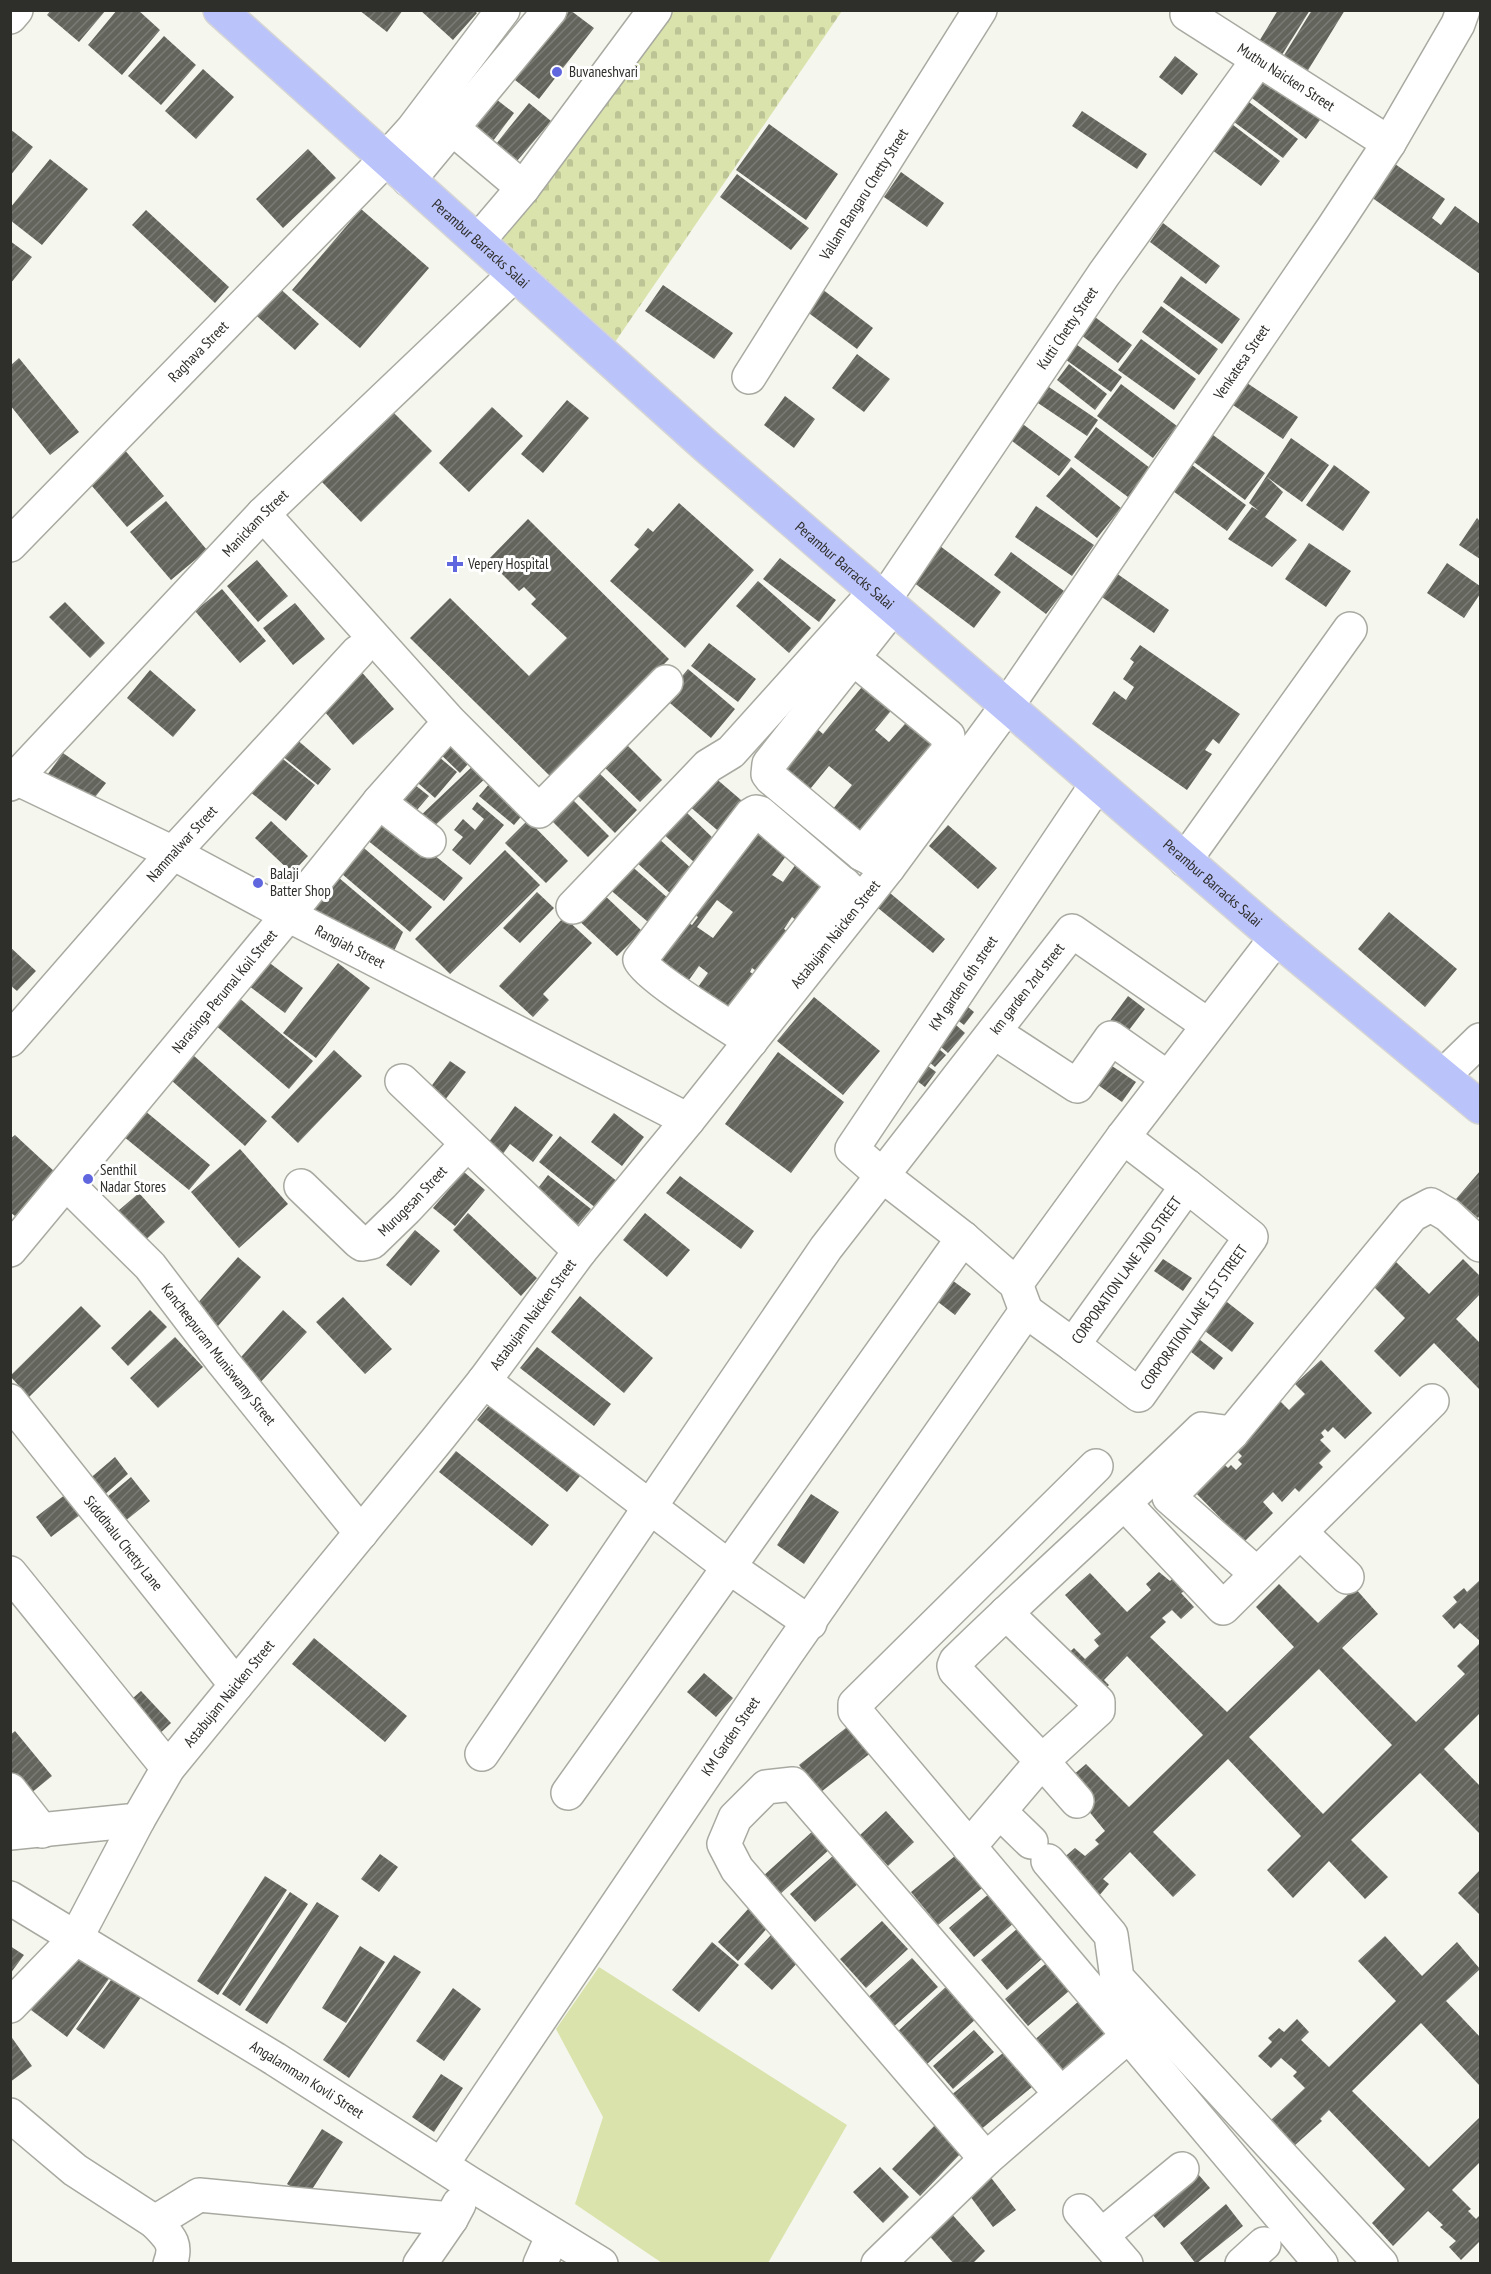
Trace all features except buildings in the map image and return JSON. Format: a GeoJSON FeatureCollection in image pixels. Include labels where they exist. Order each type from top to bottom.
{"type":"FeatureCollection","features":[{"type":"Feature","properties":{"kind":"main road","name":"Perambur Barracks Salai"},"geometry":{"type":"LineString","coordinates":[[220,10],[705,446],[1276,938],[1480,1107]]}},
{"type":"Feature","properties":{"kind":"street"},"geometry":{"type":"LineString","coordinates":[[10,17],[16,10]]}},
{"type":"Feature","properties":{"kind":"street"},"geometry":{"type":"LineString","coordinates":[[397,170],[413,129],[503,10]]}},
{"type":"Feature","properties":{"kind":"street"},"geometry":{"type":"LineString","coordinates":[[397,170],[452,128],[550,10]]}},
{"type":"Feature","properties":{"kind":"street"},"geometry":{"type":"LineString","coordinates":[[478,242],[524,188],[655,10]]}},
{"type":"Feature","properties":{"kind":"street","name":"Vallam Bangaru Chetty Street"},"geometry":{"type":"LineString","coordinates":[[749,377],[980,10]]}},
{"type":"Feature","properties":{"kind":"street","name":"Muthu Naicken Street"},"geometry":{"type":"LineString","coordinates":[[1189,10],[1187,14],[1389,142]]}},
{"type":"Feature","properties":{"kind":"street","name":"Venkatesa Street"},"geometry":{"type":"LineString","coordinates":[[1007,706],[1326,238],[1467,26]]}},
{"type":"Feature","properties":{"kind":"street","name":"Kutti Chetty Street"},"geometry":{"type":"LineString","coordinates":[[884,600],[1104,274],[1258,60]]}},
{"type":"Feature","properties":{"kind":"street"},"geometry":{"type":"LineString","coordinates":[[452,128],[524,188]]}},
{"type":"Feature","properties":{"kind":"street","name":"Raghava Street"},"geometry":{"type":"LineString","coordinates":[[10,545],[397,170]]}},
{"type":"Feature","properties":{"kind":"street","name":"Manickam Street"},"geometry":{"type":"LineString","coordinates":[[13,779],[263,514],[514,275]]}},
{"type":"Feature","properties":{"kind":"street"},"geometry":{"type":"LineString","coordinates":[[263,514],[450,722],[539,811],[666,682]]}},
{"type":"Feature","properties":{"kind":"street"},"geometry":{"type":"LineString","coordinates":[[853,658],[948,736],[950,746],[875,861],[771,778],[768,769],[769,764],[853,658],[884,600]]}},
{"type":"Feature","properties":{"kind":"street"},"geometry":{"type":"LineString","coordinates":[[573,907],[708,766],[731,752],[884,600]]}},
{"type":"Feature","properties":{"kind":"street"},"geometry":{"type":"LineString","coordinates":[[1185,860],[1350,629]]}},
{"type":"Feature","properties":{"kind":"street","name":"Nammalwar Street"},"geometry":{"type":"LineString","coordinates":[[10,1040],[173,853],[358,652]]}},
{"type":"Feature","properties":{"kind":"street","name":"Astabujam Naicken Street"},"geometry":{"type":"LineString","coordinates":[[10,2006],[76,1938],[168,1768],[484,1381],[580,1251],[688,1120],[742,1034],[875,861],[1007,706]]}},
{"type":"Feature","properties":{"kind":"street","name":"Narasinga Perumal Koil Street"},"geometry":{"type":"LineString","coordinates":[[10,1250],[379,802],[439,734]]}},
{"type":"Feature","properties":{"kind":"street","name":"Rangiah Street"},"geometry":{"type":"LineString","coordinates":[[13,779],[173,853],[288,915],[688,1120]]}},
{"type":"Feature","properties":{"kind":"street","name":"KM garden 6th street"},"geometry":{"type":"LineString","coordinates":[[883,1176],[852,1149],[1097,784]]}},
{"type":"Feature","properties":{"kind":"street"},"geometry":{"type":"LineString","coordinates":[[379,802],[429,841]]}},
{"type":"Feature","properties":{"kind":"street"},"geometry":{"type":"LineString","coordinates":[[742,1034],[646,970],[640,960],[648,946],[751,815],[756,812],[765,817],[853,892]]}},
{"type":"Feature","properties":{"kind":"street","name":"km garden 2nd street"},"geometry":{"type":"LineString","coordinates":[[482,1754],[826,1248],[1072,931],[1208,1025]]}},
{"type":"Feature","properties":{"kind":"street","name":"KM Garden Street"},"geometry":{"type":"LineString","coordinates":[[442,2164],[810,1623],[1123,1137],[1276,938]]}},
{"type":"Feature","properties":{"kind":"street"},"geometry":{"type":"LineString","coordinates":[[994,1032],[1077,1086],[1111,1038],[1168,1077]]}},
{"type":"Feature","properties":{"kind":"street"},"geometry":{"type":"LineString","coordinates":[[1443,1076],[1480,1040]]}},
{"type":"Feature","properties":{"kind":"street"},"geometry":{"type":"LineString","coordinates":[[402,1081],[580,1251]]}},
{"type":"Feature","properties":{"kind":"street","name":"CORPORATION LANE 2ND STREET"},"geometry":{"type":"LineString","coordinates":[[883,1176],[963,1238],[1021,1298],[1073,1345],[1187,1186],[1123,1137]]}},
{"type":"Feature","properties":{"kind":"street","name":"Murugesan Street"},"geometry":{"type":"LineString","coordinates":[[301,1186],[358,1241],[367,1244],[372,1242],[406,1209],[467,1144]]}},
{"type":"Feature","properties":{"kind":"street","name":"Kancheepuram Muniswamy Street"},"geometry":{"type":"LineString","coordinates":[[66,1183],[150,1266],[223,1362],[361,1533]]}},
{"type":"Feature","properties":{"kind":"street","name":"CORPORATION LANE 1ST STREET"},"geometry":{"type":"LineString","coordinates":[[1073,1345],[1139,1395],[1251,1237],[1187,1186]]}},
{"type":"Feature","properties":{"kind":"street"},"geometry":{"type":"LineString","coordinates":[[1257,1574],[1169,1497],[1232,1433],[1412,1215],[1431,1205],[1449,1215],[1480,1245]]}},
{"type":"Feature","properties":{"kind":"street"},"geometry":{"type":"LineString","coordinates":[[568,1793],[963,1238]]}},
{"type":"Feature","properties":{"kind":"street"},"geometry":{"type":"LineString","coordinates":[[484,1381],[729,1567],[810,1623]]}},
{"type":"Feature","properties":{"kind":"street","name":"Sidddhalu Chetty Lane"},"geometry":{"type":"LineString","coordinates":[[10,1401],[237,1685]]}},
{"type":"Feature","properties":{"kind":"street"},"geometry":{"type":"LineString","coordinates":[[1125,1504],[1223,1608],[1432,1401]]}},
{"type":"Feature","properties":{"kind":"street"},"geometry":{"type":"LineString","coordinates":[[1077,1801],[955,1670],[954,1666],[1006,1613],[1125,1504],[1202,1429],[1232,1433]]}},
{"type":"Feature","properties":{"kind":"street"},"geometry":{"type":"LineString","coordinates":[[1096,1466],[855,1704],[855,1711],[1322,2264]]}},
{"type":"Feature","properties":{"kind":"street"},"geometry":{"type":"LineString","coordinates":[[1300,1532],[1347,1577]]}},
{"type":"Feature","properties":{"kind":"street"},"geometry":{"type":"LineString","coordinates":[[10,1573],[168,1768]]}},
{"type":"Feature","properties":{"kind":"street"},"geometry":{"type":"LineString","coordinates":[[969,1847],[1042,1761],[1098,1710],[1099,1706],[1098,1702],[1006,1613]]}},
{"type":"Feature","properties":{"kind":"street"},"geometry":{"type":"LineString","coordinates":[[986,2159],[737,1869],[724,1844],[735,1818],[766,1787],[793,1784],[1060,2093]]}},
{"type":"Feature","properties":{"kind":"street"},"geometry":{"type":"LineString","coordinates":[[10,1790],[26,1832],[138,1820]]}},
{"type":"Feature","properties":{"kind":"street"},"geometry":{"type":"LineString","coordinates":[[1000,1812],[1039,1851],[1111,1935],[1118,1978],[1381,2264]]}},
{"type":"Feature","properties":{"kind":"street","name":"Angalamman Kovli Street"},"geometry":{"type":"LineString","coordinates":[[10,1898],[275,2059],[442,2164],[547,2249],[602,2264]]}},
{"type":"Feature","properties":{"kind":"street"},"geometry":{"type":"LineString","coordinates":[[878,2264],[986,2159],[1128,2036]]}},
{"type":"Feature","properties":{"kind":"street"},"geometry":{"type":"LineString","coordinates":[[10,2115],[75,2170],[155,2222],[169,2236],[173,2244],[175,2251],[170,2264]]}},
{"type":"Feature","properties":{"kind":"street"},"geometry":{"type":"LineString","coordinates":[[1102,2235],[1182,2169]]}},
{"type":"Feature","properties":{"kind":"street"},"geometry":{"type":"LineString","coordinates":[[420,2264],[451,2219],[469,2184]]}},
{"type":"Feature","properties":{"kind":"street"},"geometry":{"type":"LineString","coordinates":[[155,2222],[199,2195],[451,2219]]}},
{"type":"Feature","properties":{"kind":"street"},"geometry":{"type":"LineString","coordinates":[[1080,2211],[1126,2264]]}},
{"type":"Feature","properties":{"kind":"green space"},"geometry":{"type":"Polygon","coordinates":[[[655,11],[842,11],[613,345],[485,230],[655,11]]]}},
{"type":"Feature","properties":{"kind":"green space"},"geometry":{"type":"Polygon","coordinates":[[[599,1967],[847,2125],[768,2263],[662,2263],[575,2204],[603,2117],[556,2029],[599,1967]]]}},
{"type":"Feature","properties":{"kind":"place","name":"Buvaneshvari"},"geometry":{"type":"Point","coordinates":[557,72]}},
{"type":"Feature","properties":{"kind":"place","name":"Vepery Hospital"},"geometry":{"type":"Point","coordinates":[455,564]}},
{"type":"Feature","properties":{"kind":"place","name":"Balaji Batter Shop"},"geometry":{"type":"Point","coordinates":[258,883]}},
{"type":"Feature","properties":{"kind":"place","name":"Senthil Nadar Stores"},"geometry":{"type":"Point","coordinates":[88,1179]}}]}
